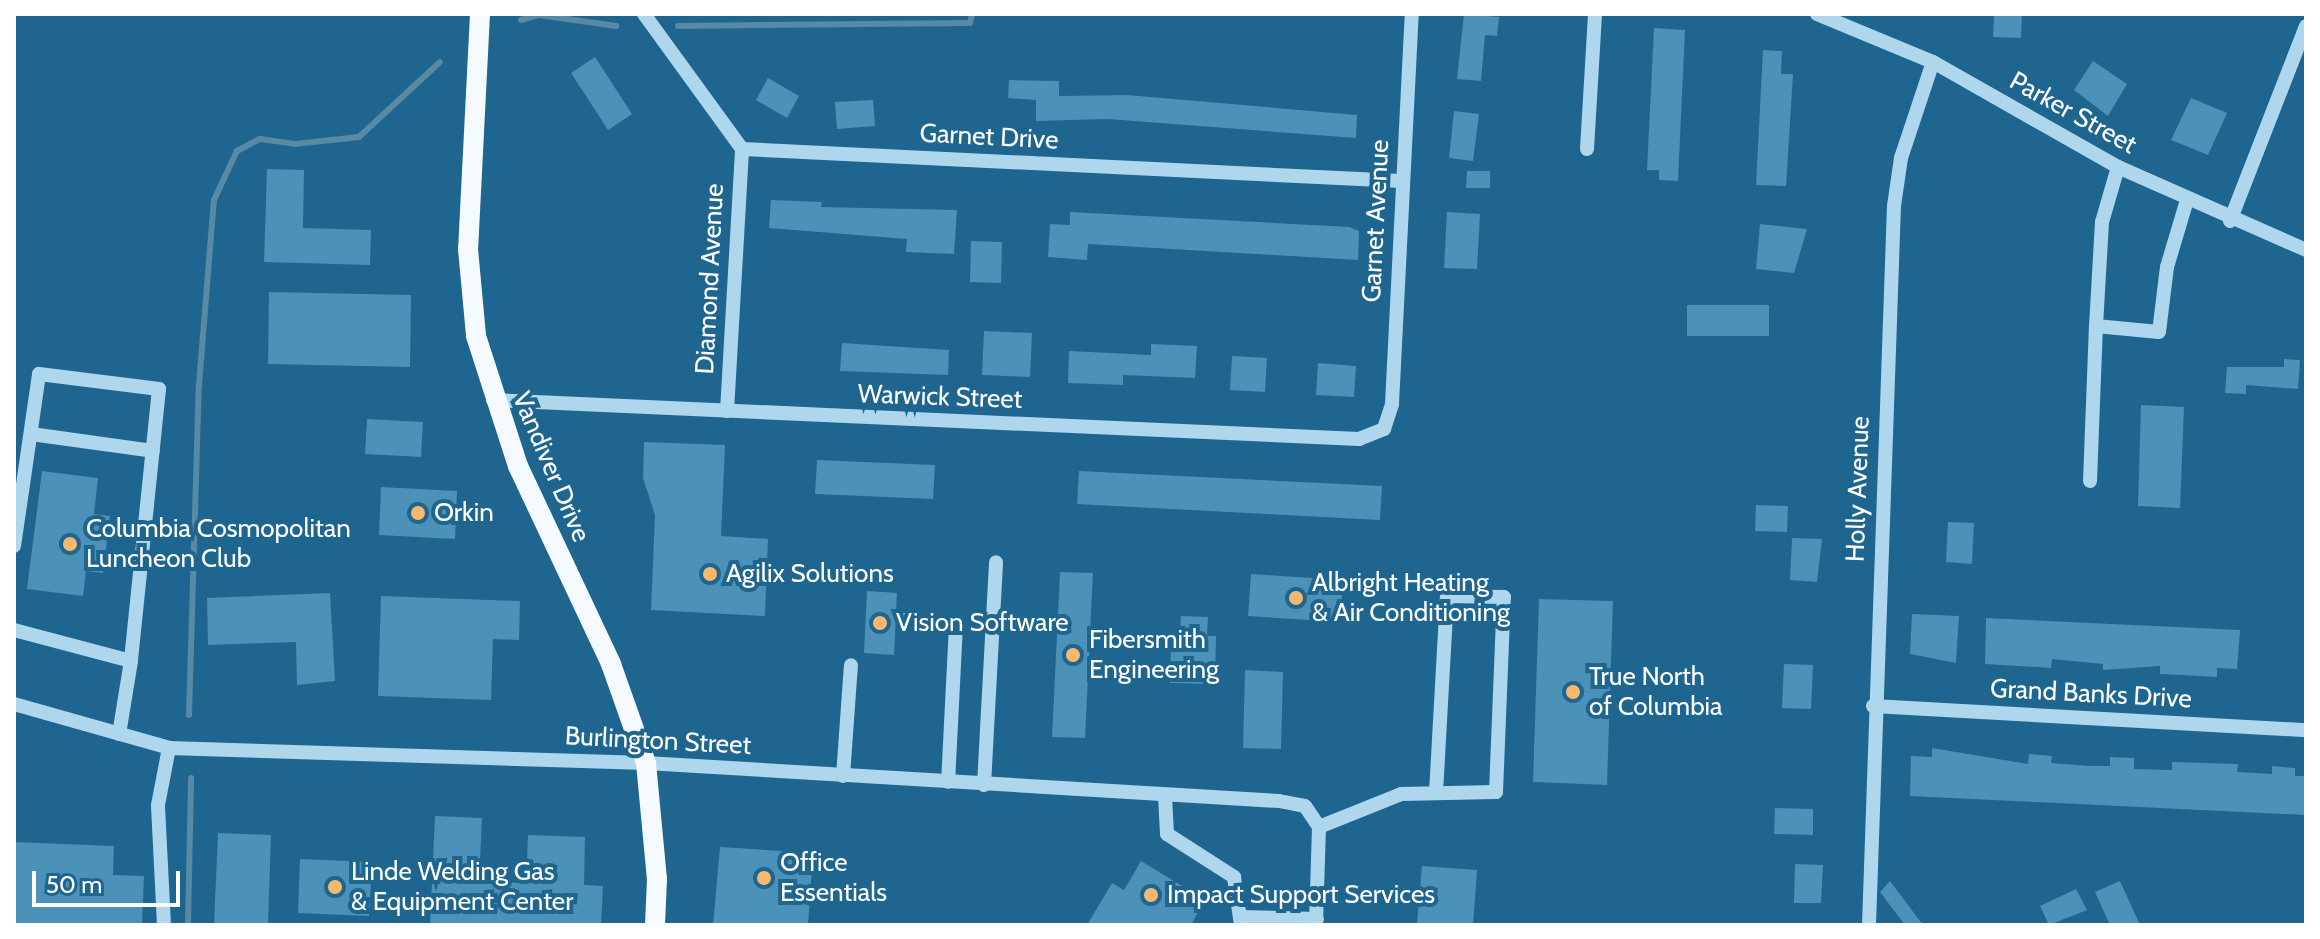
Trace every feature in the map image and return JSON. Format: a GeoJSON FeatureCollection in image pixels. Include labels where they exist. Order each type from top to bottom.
{"type":"FeatureCollection","features":[{"type":"Feature","properties":{"kind":"main road","name":"Vandiver Drive"},"geometry":{"type":"LineString","coordinates":[[480,14],[469,271],[493,400],[611,664],[646,763],[657,879],[655,925]]}},
{"type":"Feature","properties":{"kind":"street"},"geometry":{"type":"LineString","coordinates":[[644,14],[742,149]]}},
{"type":"Feature","properties":{"kind":"street","name":"Garnet Avenue"},"geometry":{"type":"LineString","coordinates":[[1384,429],[1392,404],[1401,181],[1412,14]]}},
{"type":"Feature","properties":{"kind":"street"},"geometry":{"type":"LineString","coordinates":[[1587,149],[1595,14]]}},
{"type":"Feature","properties":{"kind":"street","name":"Parker Street"},"geometry":{"type":"LineString","coordinates":[[1817,14],[1933,62],[2118,167],[2230,221],[2306,250]]}},
{"type":"Feature","properties":{"kind":"street"},"geometry":{"type":"LineString","coordinates":[[2230,221],[2306,26]]}},
{"type":"Feature","properties":{"kind":"street","name":"Holly Avenue"},"geometry":{"type":"LineString","coordinates":[[1869,925],[1873,706],[1894,206],[1901,158],[1933,62]]}},
{"type":"Feature","properties":{"kind":"street","name":"Garnet Drive"},"geometry":{"type":"LineString","coordinates":[[742,149],[1401,181]]}},
{"type":"Feature","properties":{"kind":"street","name":"Diamond Avenue"},"geometry":{"type":"LineString","coordinates":[[727,411],[742,149]]}},
{"type":"Feature","properties":{"kind":"street"},"geometry":{"type":"LineString","coordinates":[[2090,481],[2102,222],[2118,167]]}},
{"type":"Feature","properties":{"kind":"street"},"geometry":{"type":"LineString","coordinates":[[2096,326],[2159,332],[2167,267],[2187,200]]}},
{"type":"Feature","properties":{"kind":"street"},"geometry":{"type":"LineString","coordinates":[[14,546],[39,374],[159,389],[131,661],[119,734]]}},
{"type":"Feature","properties":{"kind":"street","name":"Warwick Street"},"geometry":{"type":"LineString","coordinates":[[493,400],[1359,439],[1384,429]]}},
{"type":"Feature","properties":{"kind":"street"},"geometry":{"type":"LineString","coordinates":[[31,434],[153,451]]}},
{"type":"Feature","properties":{"kind":"street"},"geometry":{"type":"LineString","coordinates":[[984,785],[996,562]]}},
{"type":"Feature","properties":{"kind":"street"},"geometry":{"type":"LineString","coordinates":[[1165,796],[1167,834],[1234,877],[1241,921],[1316,922],[1319,827],[1401,794],[1496,792],[1504,597],[1447,596],[1436,792]]}},
{"type":"Feature","properties":{"kind":"street"},"geometry":{"type":"LineString","coordinates":[[905,620],[956,625],[948,782]]}},
{"type":"Feature","properties":{"kind":"street"},"geometry":{"type":"LineString","coordinates":[[14,630],[131,661]]}},
{"type":"Feature","properties":{"kind":"street"},"geometry":{"type":"LineString","coordinates":[[843,776],[851,665]]}},
{"type":"Feature","properties":{"kind":"street","name":"Burlington Street"},"geometry":{"type":"LineString","coordinates":[[14,704],[169,748],[646,763],[1165,796],[1305,806],[1319,827]]}},
{"type":"Feature","properties":{"kind":"street","name":"Grand Banks Drive"},"geometry":{"type":"LineString","coordinates":[[1873,706],[2306,730]]}},
{"type":"Feature","properties":{"kind":"street"},"geometry":{"type":"LineString","coordinates":[[164,925],[158,805],[169,748]]}},
{"type":"Feature","properties":{"kind":"building"},"geometry":{"type":"Polygon","coordinates":[[[1464,14],[1499,17],[1497,36],[1485,35],[1481,81],[1457,79],[1464,14]]]}},
{"type":"Feature","properties":{"kind":"building"},"geometry":{"type":"Polygon","coordinates":[[[1994,14],[2022,14],[2021,38],[1993,37],[1994,14]]]}},
{"type":"Feature","properties":{"kind":"building"},"geometry":{"type":"Polygon","coordinates":[[[1654,28],[1685,30],[1678,181],[1659,180],[1659,170],[1647,170],[1654,28]]]}},
{"type":"Feature","properties":{"kind":"building"},"geometry":{"type":"Polygon","coordinates":[[[1763,50],[1782,51],[1781,74],[1793,74],[1786,186],[1756,185],[1763,50]]]}},
{"type":"Feature","properties":{"kind":"building"},"geometry":{"type":"Polygon","coordinates":[[[595,57],[632,114],[608,130],[571,73],[595,57]]]}},
{"type":"Feature","properties":{"kind":"building"},"geometry":{"type":"Polygon","coordinates":[[[2093,61],[2127,84],[2108,116],[2074,90],[2093,61]]]}},
{"type":"Feature","properties":{"kind":"building"},"geometry":{"type":"Polygon","coordinates":[[[768,78],[799,96],[787,118],[756,100],[768,78]]]}},
{"type":"Feature","properties":{"kind":"building"},"geometry":{"type":"Polygon","coordinates":[[[1009,80],[1059,81],[1059,96],[1127,95],[1357,115],[1356,138],[1108,119],[1036,121],[1036,100],[1008,98],[1009,80]]]}},
{"type":"Feature","properties":{"kind":"building"},"geometry":{"type":"Polygon","coordinates":[[[2191,98],[2227,113],[2208,155],[2171,140],[2191,98]]]}},
{"type":"Feature","properties":{"kind":"building"},"geometry":{"type":"Polygon","coordinates":[[[873,100],[875,126],[837,129],[835,102],[873,100]]]}},
{"type":"Feature","properties":{"kind":"building"},"geometry":{"type":"Polygon","coordinates":[[[1454,111],[1479,114],[1473,161],[1449,158],[1454,111]]]}},
{"type":"Feature","properties":{"kind":"building"},"geometry":{"type":"Polygon","coordinates":[[[267,169],[304,170],[303,228],[371,230],[370,265],[264,262],[267,169]]]}},
{"type":"Feature","properties":{"kind":"building"},"geometry":{"type":"Polygon","coordinates":[[[1467,171],[1490,171],[1490,188],[1466,188],[1467,171]]]}},
{"type":"Feature","properties":{"kind":"building"},"geometry":{"type":"Polygon","coordinates":[[[771,200],[822,202],[821,207],[957,210],[954,254],[906,252],[907,239],[769,228],[771,200]]]}},
{"type":"Feature","properties":{"kind":"building"},"geometry":{"type":"Polygon","coordinates":[[[1070,212],[1349,227],[1359,231],[1358,260],[1088,244],[1087,260],[1048,257],[1050,224],[1070,225],[1070,212]]]}},
{"type":"Feature","properties":{"kind":"building"},"geometry":{"type":"Polygon","coordinates":[[[1447,212],[1480,214],[1477,269],[1444,268],[1447,212]]]}},
{"type":"Feature","properties":{"kind":"building"},"geometry":{"type":"Polygon","coordinates":[[[1760,224],[1807,229],[1794,273],[1756,269],[1760,224]]]}},
{"type":"Feature","properties":{"kind":"building"},"geometry":{"type":"Polygon","coordinates":[[[971,241],[1002,242],[1001,283],[970,282],[971,241]]]}},
{"type":"Feature","properties":{"kind":"building"},"geometry":{"type":"Polygon","coordinates":[[[269,292],[411,295],[410,367],[268,364],[269,292]]]}},
{"type":"Feature","properties":{"kind":"building"},"geometry":{"type":"Polygon","coordinates":[[[1687,305],[1769,305],[1769,336],[1687,336],[1687,305]]]}},
{"type":"Feature","properties":{"kind":"building"},"geometry":{"type":"Polygon","coordinates":[[[984,331],[1032,333],[1030,377],[982,375],[984,331]]]}},
{"type":"Feature","properties":{"kind":"building"},"geometry":{"type":"Polygon","coordinates":[[[842,343],[949,350],[948,375],[840,371],[842,343]]]}},
{"type":"Feature","properties":{"kind":"building"},"geometry":{"type":"Polygon","coordinates":[[[1151,344],[1197,346],[1195,378],[1123,375],[1123,385],[1068,383],[1069,351],[1151,355],[1151,344]]]}},
{"type":"Feature","properties":{"kind":"building"},"geometry":{"type":"Polygon","coordinates":[[[1232,356],[1267,358],[1265,392],[1230,390],[1232,356]]]}},
{"type":"Feature","properties":{"kind":"building"},"geometry":{"type":"Polygon","coordinates":[[[2284,359],[2300,360],[2298,389],[2246,385],[2246,394],[2225,393],[2227,367],[2284,367],[2284,359]]]}},
{"type":"Feature","properties":{"kind":"building"},"geometry":{"type":"Polygon","coordinates":[[[1318,363],[1356,366],[1354,397],[1316,395],[1318,363]]]}},
{"type":"Feature","properties":{"kind":"building"},"geometry":{"type":"Polygon","coordinates":[[[2141,405],[2184,407],[2180,508],[2138,506],[2141,405]]]}},
{"type":"Feature","properties":{"kind":"building"},"geometry":{"type":"Polygon","coordinates":[[[367,419],[423,422],[421,457],[365,454],[367,419]]]}},
{"type":"Feature","properties":{"kind":"building"},"geometry":{"type":"Polygon","coordinates":[[[644,442],[725,445],[721,536],[768,539],[765,616],[651,610],[655,515],[643,478],[644,442]]]}},
{"type":"Feature","properties":{"kind":"building"},"geometry":{"type":"Polygon","coordinates":[[[817,460],[935,465],[933,499],[815,494],[817,460]]]}},
{"type":"Feature","properties":{"kind":"building","name":"Columbia Cosmopolitan Luncheon Club"},"geometry":{"type":"Polygon","coordinates":[[[42,471],[98,478],[94,514],[110,516],[103,573],[86,571],[83,596],[27,589],[42,471]]]}},
{"type":"Feature","properties":{"kind":"building"},"geometry":{"type":"Polygon","coordinates":[[[1079,471],[1382,486],[1380,520],[1077,504],[1079,471]]]}},
{"type":"Feature","properties":{"kind":"building","name":"Orkin"},"geometry":{"type":"Polygon","coordinates":[[[381,487],[457,491],[455,539],[379,535],[381,487]]]}},
{"type":"Feature","properties":{"kind":"building"},"geometry":{"type":"Polygon","coordinates":[[[1756,505],[1788,506],[1787,532],[1755,531],[1756,505]]]}},
{"type":"Feature","properties":{"kind":"building"},"geometry":{"type":"Polygon","coordinates":[[[1948,522],[1974,523],[1972,564],[1946,562],[1948,522]]]}},
{"type":"Feature","properties":{"kind":"building"},"geometry":{"type":"Polygon","coordinates":[[[1792,538],[1822,539],[1817,582],[1790,580],[1792,538]]]}},
{"type":"Feature","properties":{"kind":"building","name":"Fibersmith Engineering"},"geometry":{"type":"Polygon","coordinates":[[[1060,572],[1093,573],[1085,738],[1052,737],[1060,572]]]}},
{"type":"Feature","properties":{"kind":"building","name":"Albright Heating & Air Conditioning"},"geometry":{"type":"Polygon","coordinates":[[[1251,574],[1343,580],[1340,622],[1248,616],[1251,574]]]}},
{"type":"Feature","properties":{"kind":"building","name":"Vision Software"},"geometry":{"type":"Polygon","coordinates":[[[867,591],[897,593],[894,655],[864,653],[867,591]]]}},
{"type":"Feature","properties":{"kind":"building"},"geometry":{"type":"Polygon","coordinates":[[[330,593],[335,681],[297,685],[296,642],[208,645],[207,598],[330,593]]]}},
{"type":"Feature","properties":{"kind":"building"},"geometry":{"type":"Polygon","coordinates":[[[381,596],[520,601],[519,640],[493,639],[491,700],[378,696],[381,596]]]}},
{"type":"Feature","properties":{"kind":"building","name":"True North of Columbia"},"geometry":{"type":"Polygon","coordinates":[[[1539,599],[1613,601],[1607,785],[1533,782],[1539,599]]]}},
{"type":"Feature","properties":{"kind":"building"},"geometry":{"type":"Polygon","coordinates":[[[1912,614],[1959,616],[1956,663],[1910,654],[1912,614]]]}},
{"type":"Feature","properties":{"kind":"building"},"geometry":{"type":"Polygon","coordinates":[[[1181,616],[1208,617],[1207,636],[1216,636],[1215,684],[1170,683],[1171,635],[1180,635],[1181,616]]]}},
{"type":"Feature","properties":{"kind":"building"},"geometry":{"type":"Polygon","coordinates":[[[1986,618],[2240,630],[2237,669],[2217,668],[2217,677],[2160,674],[2160,666],[2103,670],[2103,664],[2052,659],[2051,668],[1985,664],[1986,618]]]}},
{"type":"Feature","properties":{"kind":"building"},"geometry":{"type":"Polygon","coordinates":[[[1784,664],[1813,665],[1811,709],[1782,708],[1784,664]]]}},
{"type":"Feature","properties":{"kind":"building"},"geometry":{"type":"Polygon","coordinates":[[[1245,670],[1283,672],[1281,749],[1243,748],[1245,670]]]}},
{"type":"Feature","properties":{"kind":"building"},"geometry":{"type":"Polygon","coordinates":[[[1932,748],[2028,764],[2029,754],[2052,756],[2051,763],[2090,766],[2110,766],[2110,757],[2134,758],[2134,769],[2172,770],[2172,762],[2238,764],[2237,772],[2272,774],[2272,766],[2295,768],[2295,776],[2306,776],[2306,815],[1910,796],[1911,756],[1932,757],[1932,748]]]}},
{"type":"Feature","properties":{"kind":"building"},"geometry":{"type":"Polygon","coordinates":[[[1775,808],[1813,809],[1813,835],[1774,834],[1775,808]]]}},
{"type":"Feature","properties":{"kind":"building"},"geometry":{"type":"Polygon","coordinates":[[[435,816],[482,818],[479,882],[526,883],[528,835],[585,837],[584,885],[603,886],[601,925],[430,925],[435,816]]]}},
{"type":"Feature","properties":{"kind":"building"},"geometry":{"type":"Polygon","coordinates":[[[218,833],[271,835],[268,925],[214,925],[218,833]]]}},
{"type":"Feature","properties":{"kind":"building"},"geometry":{"type":"Polygon","coordinates":[[[14,842],[114,846],[113,875],[144,876],[142,925],[14,925],[14,842]]]}},
{"type":"Feature","properties":{"kind":"building","name":"Office Essentials"},"geometry":{"type":"Polygon","coordinates":[[[720,847],[813,853],[808,925],[713,925],[720,847]]]}},
{"type":"Feature","properties":{"kind":"building","name":"Linde Welding Gas & Equipment Center"},"geometry":{"type":"Polygon","coordinates":[[[300,859],[372,862],[369,916],[298,913],[300,859]]]}},
{"type":"Feature","properties":{"kind":"building","name":"Impact Support Services"},"geometry":{"type":"Polygon","coordinates":[[[1141,861],[1205,900],[1191,925],[1087,925],[1112,883],[1124,890],[1141,861]]]}},
{"type":"Feature","properties":{"kind":"building"},"geometry":{"type":"Polygon","coordinates":[[[1795,864],[1823,865],[1821,903],[1794,903],[1795,864]]]}},
{"type":"Feature","properties":{"kind":"building"},"geometry":{"type":"Polygon","coordinates":[[[1422,866],[1477,870],[1473,925],[1417,924],[1422,866]]]}},
{"type":"Feature","properties":{"kind":"building"},"geometry":{"type":"Polygon","coordinates":[[[1890,881],[1923,925],[1905,925],[1880,892],[1890,881]]]}},
{"type":"Feature","properties":{"kind":"building"},"geometry":{"type":"Polygon","coordinates":[[[2120,881],[2140,925],[2110,925],[2095,892],[2120,881]]]}},
{"type":"Feature","properties":{"kind":"building"},"geometry":{"type":"Polygon","coordinates":[[[2076,889],[2087,910],[2049,925],[2040,906],[2076,889]]]}},
{"type":"Feature","properties":{"kind":"waterway"},"geometry":{"type":"LineString","coordinates":[[678,26],[970,23],[972,14]]}},
{"type":"Feature","properties":{"kind":"waterway"},"geometry":{"type":"LineString","coordinates":[[521,20],[539,15],[616,26]]}},
{"type":"Feature","properties":{"kind":"waterway"},"geometry":{"type":"LineString","coordinates":[[189,715],[199,385],[214,200],[237,151],[260,139],[295,144],[359,137],[440,62]]}},
{"type":"Feature","properties":{"kind":"waterway"},"geometry":{"type":"LineString","coordinates":[[188,925],[191,778]]}},
{"type":"Feature","properties":{"kind":"place","name":"Orkin"},"geometry":{"type":"Point","coordinates":[418,513]}},
{"type":"Feature","properties":{"kind":"place","name":"Columbia Cosmopolitan Luncheon Club"},"geometry":{"type":"Point","coordinates":[70,544]}},
{"type":"Feature","properties":{"kind":"place","name":"Agilix Solutions"},"geometry":{"type":"Point","coordinates":[710,574]}},
{"type":"Feature","properties":{"kind":"place","name":"Albright Heating & Air Conditioning"},"geometry":{"type":"Point","coordinates":[1296,598]}},
{"type":"Feature","properties":{"kind":"place","name":"Vision Software"},"geometry":{"type":"Point","coordinates":[880,623]}},
{"type":"Feature","properties":{"kind":"place","name":"Fibersmith Engineering"},"geometry":{"type":"Point","coordinates":[1073,655]}},
{"type":"Feature","properties":{"kind":"place","name":"True North of Columbia"},"geometry":{"type":"Point","coordinates":[1573,692]}},
{"type":"Feature","properties":{"kind":"place","name":"Office Essentials"},"geometry":{"type":"Point","coordinates":[764,878]}},
{"type":"Feature","properties":{"kind":"place","name":"Linde Welding Gas & Equipment Center"},"geometry":{"type":"Point","coordinates":[335,887]}},
{"type":"Feature","properties":{"kind":"place","name":"Impact Support Services"},"geometry":{"type":"Point","coordinates":[1151,895]}}]}
